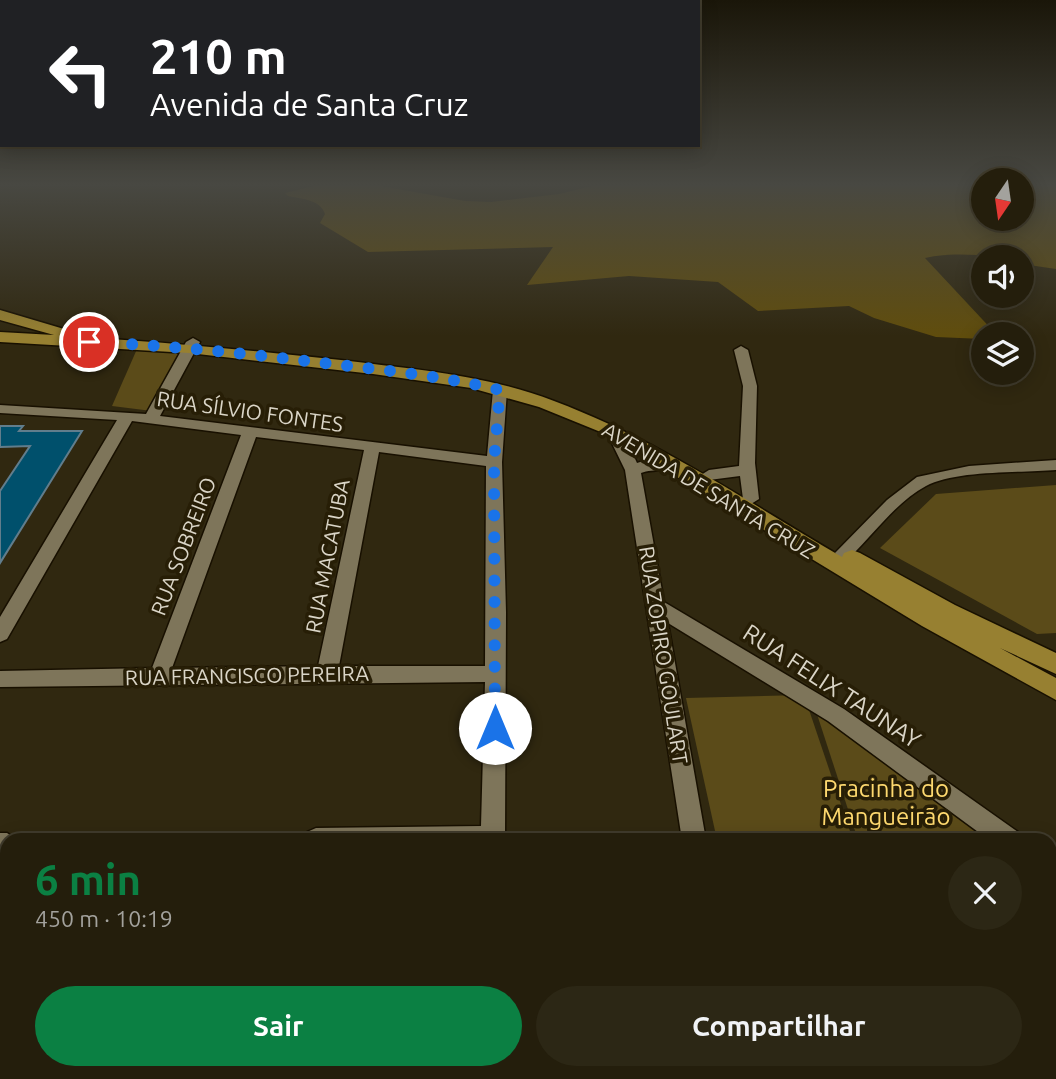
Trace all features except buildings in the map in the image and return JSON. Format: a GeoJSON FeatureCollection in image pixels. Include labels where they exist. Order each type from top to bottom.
{"type":"FeatureCollection","features":[{"type":"Feature","properties":{"kind":"main road"},"geometry":{"type":"LineString","coordinates":[[0,315],[68,334]]}},
{"type":"Feature","properties":{"kind":"main road","name":"AVENIDA DE SANTA CRUZ"},"geometry":{"type":"LineString","coordinates":[[0,330],[191,345],[428,369],[505,383],[548,395],[589,412],[709,475],[947,611],[1056,664]]}},
{"type":"Feature","properties":{"kind":"main road","name":"AVENIDA DE SANTA CRUZ"},"geometry":{"type":"LineString","coordinates":[[0,337],[191,345],[398,372],[500,390],[564,410],[614,431],[672,464],[835,564],[1056,690]]}},
{"type":"Feature","properties":{"kind":"street"},"geometry":{"type":"LineString","coordinates":[[151,419],[191,345]]}},
{"type":"Feature","properties":{"kind":"street"},"geometry":{"type":"LineString","coordinates":[[741,350],[750,386],[747,470],[751,499]]}},
{"type":"Feature","properties":{"kind":"street"},"geometry":{"type":"LineString","coordinates":[[493,833],[494,462],[500,390]]}},
{"type":"Feature","properties":{"kind":"street","name":"RUA SÍLVIO FONTES"},"geometry":{"type":"LineString","coordinates":[[0,409],[127,416],[494,462]]}},
{"type":"Feature","properties":{"kind":"street"},"geometry":{"type":"LineString","coordinates":[[0,634],[127,416]]}},
{"type":"Feature","properties":{"kind":"street","name":"RUA ZOPIRO GOULART"},"geometry":{"type":"LineString","coordinates":[[614,431],[633,470],[693,833]]}},
{"type":"Feature","properties":{"kind":"street","name":"RUA SOBREIRO"},"geometry":{"type":"LineString","coordinates":[[159,676],[250,432]]}},
{"type":"Feature","properties":{"kind":"street","name":"RUA MACATUBA"},"geometry":{"type":"LineString","coordinates":[[327,674],[372,448]]}},
{"type":"Feature","properties":{"kind":"street"},"geometry":{"type":"LineString","coordinates":[[633,470],[649,464],[672,464]]}},
{"type":"Feature","properties":{"kind":"street"},"geometry":{"type":"LineString","coordinates":[[844,553],[908,492],[925,480],[1056,465]]}},
{"type":"Feature","properties":{"kind":"street"},"geometry":{"type":"LineString","coordinates":[[709,475],[747,470]]}},
{"type":"Feature","properties":{"kind":"street","name":"RUA FELIX TAUNAY"},"geometry":{"type":"LineString","coordinates":[[657,607],[836,715],[999,833]]}},
{"type":"Feature","properties":{"kind":"street","name":"RUA FRANCISCO PEREIRA"},"geometry":{"type":"LineString","coordinates":[[0,679],[495,674]]}},
{"type":"Feature","properties":{"kind":"green space"},"geometry":{"type":"Polygon","coordinates":[[[137,349],[181,353],[152,411],[112,406],[137,349]]]}},
{"type":"Feature","properties":{"kind":"green space"},"geometry":{"type":"Polygon","coordinates":[[[1056,485],[1056,633],[1037,634],[880,548],[936,494],[1056,485]]]}},
{"type":"Feature","properties":{"kind":"green space"},"geometry":{"type":"Polygon","coordinates":[[[804,695],[851,833],[715,833],[686,698],[804,695]]]}},
{"type":"Feature","properties":{"kind":"green space","name":"Pracinha do Mangueirão"},"geometry":{"type":"Polygon","coordinates":[[[814,705],[986,833],[856,833],[814,705]]]}},
{"type":"Feature","properties":{"kind":"shaded area"},"geometry":{"type":"Polygon","coordinates":[[[340,235],[1056,235],[1056,269],[1034,266],[1034,245],[971,245],[971,255],[925,258],[985,322],[971,322],[971,338],[936,337],[874,318],[849,306],[758,311],[718,282],[629,276],[527,285],[553,247],[368,252],[340,235]]]}},
{"type":"Feature","properties":{"kind":"route"},"geometry":{"type":"LineString","coordinates":[[89,342],[204,350],[353,366],[472,383],[500,390],[494,462],[495,728]]}}]}
